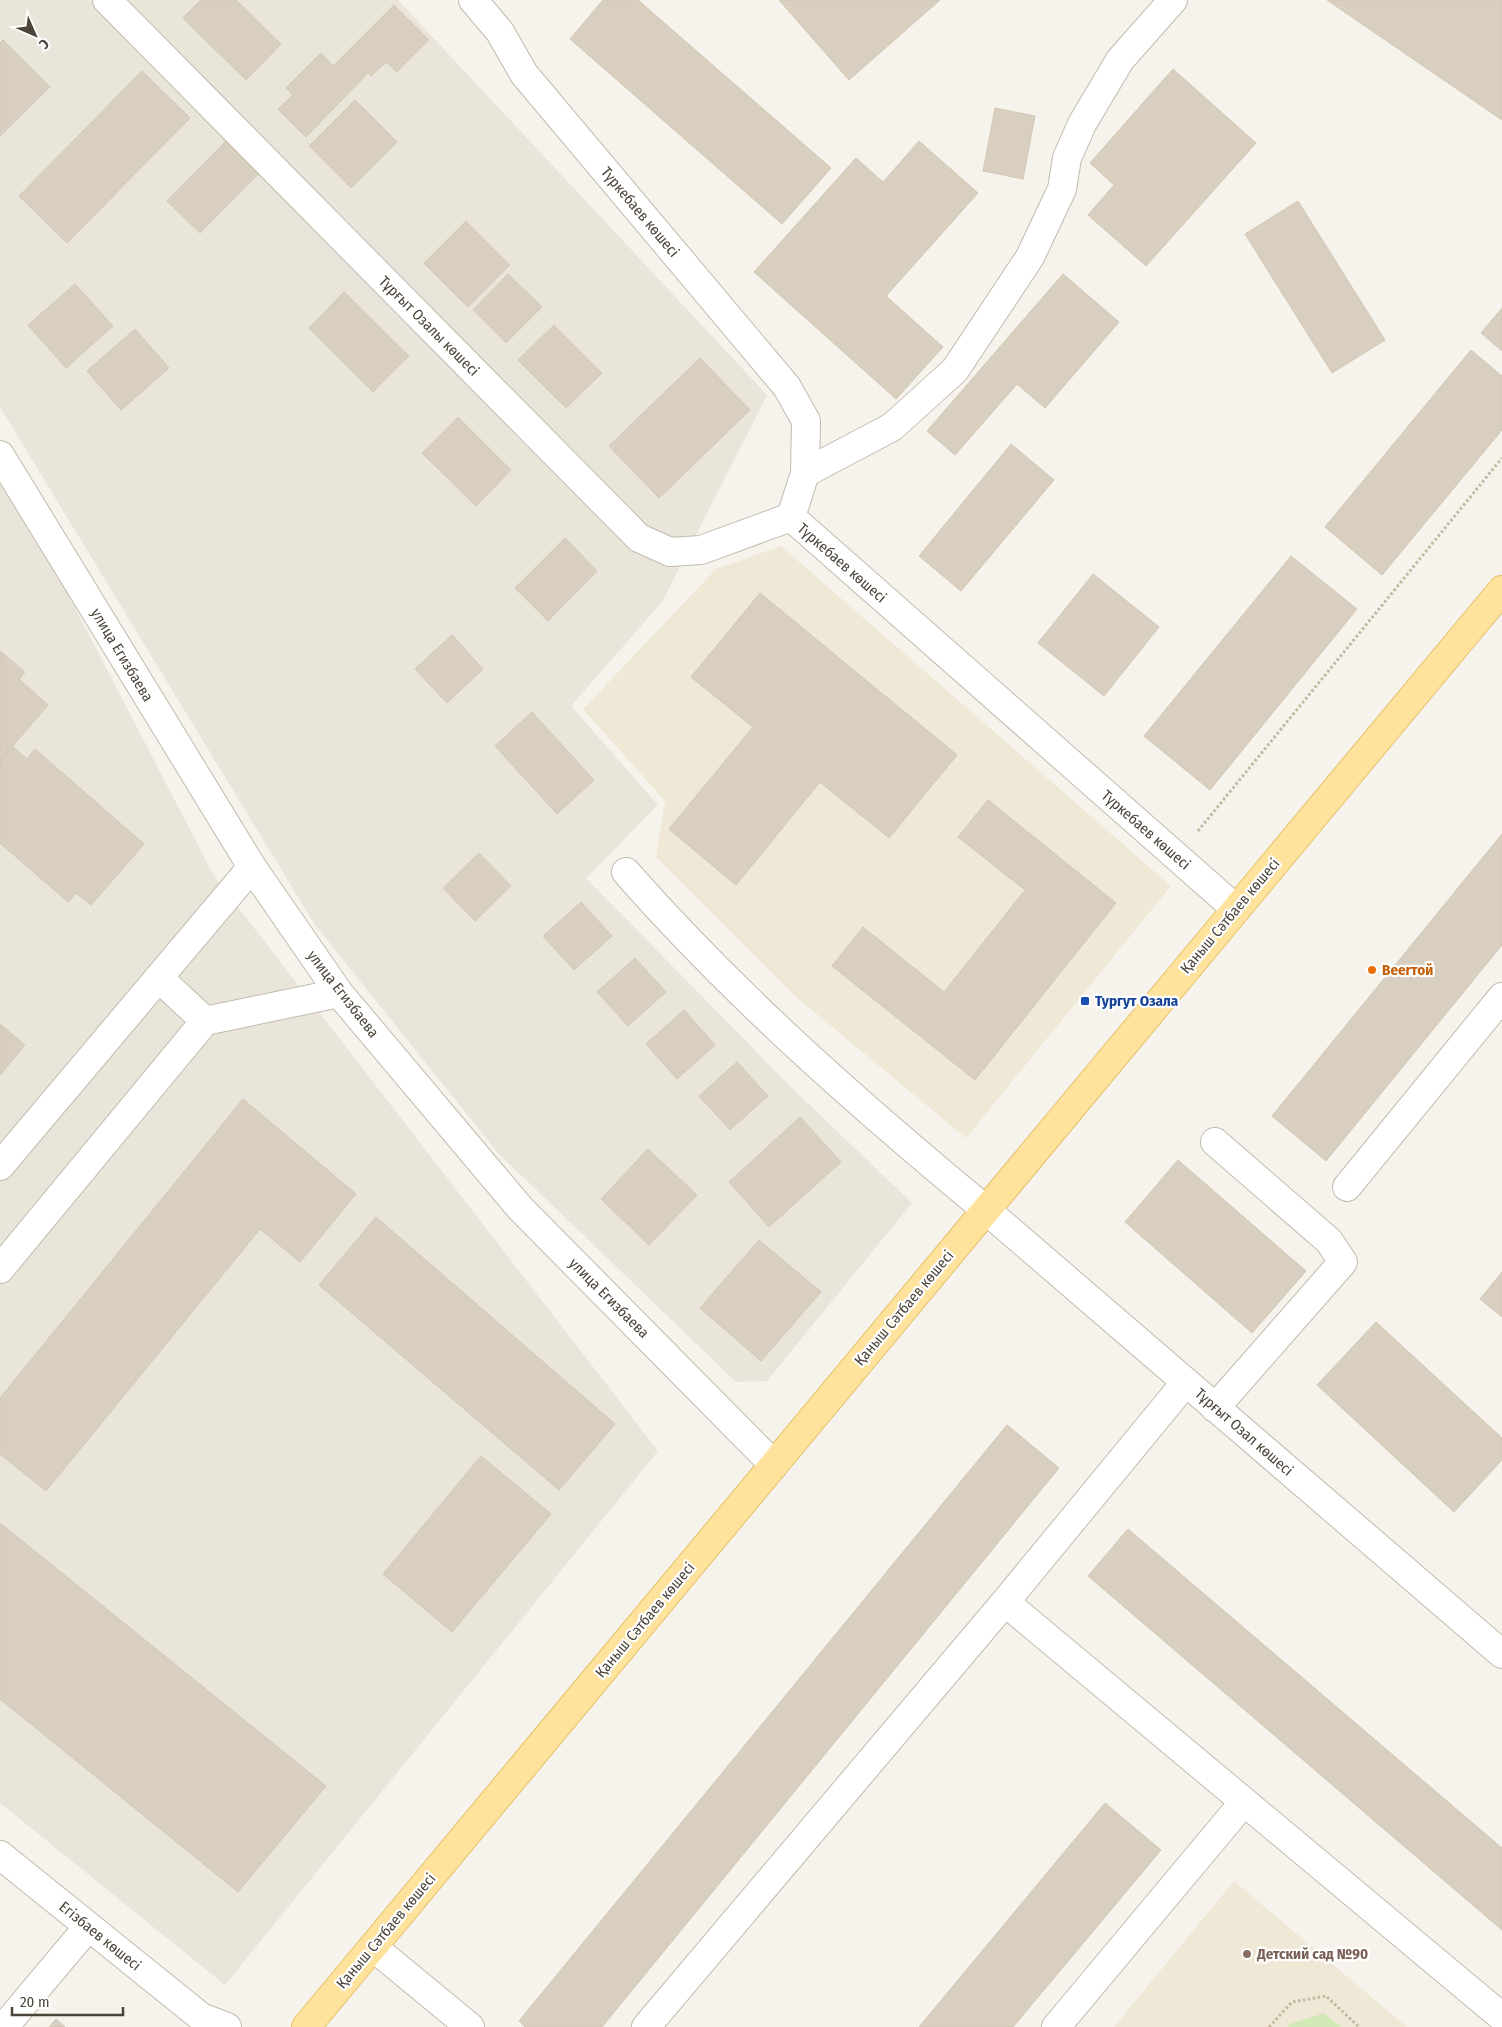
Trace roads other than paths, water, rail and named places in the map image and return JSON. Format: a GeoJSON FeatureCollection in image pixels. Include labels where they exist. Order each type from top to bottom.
{"type":"FeatureCollection","features":[{"type":"Feature","properties":{"kind":"main road","name":"Қаныш Сәтбаев көшесі"},"geometry":{"type":"LineString","coordinates":[[306,2027],[1502,590]]}},
{"type":"Feature","properties":{"kind":"street","name":"Тұрғыт Озалы көшесі"},"geometry":{"type":"LineString","coordinates":[[107,0],[640,538],[670,552],[701,550],[791,518]]}},
{"type":"Feature","properties":{"kind":"street","name":"Түркебаев көшесі"},"geometry":{"type":"LineString","coordinates":[[473,0],[500,32],[524,74],[787,387],[806,421],[805,473],[791,518],[1236,909]]}},
{"type":"Feature","properties":{"kind":"street"},"geometry":{"type":"LineString","coordinates":[[805,473],[892,427],[955,370],[1030,257],[1062,189],[1067,158],[1082,124],[1120,60],[1173,0]]}},
{"type":"Feature","properties":{"kind":"street","name":"улица Егизбаева"},"geometry":{"type":"LineString","coordinates":[[0,455],[252,867],[339,993],[520,1208],[774,1465]]}},
{"type":"Feature","properties":{"kind":"street"},"geometry":{"type":"LineString","coordinates":[[0,1166],[252,867]]}},
{"type":"Feature","properties":{"kind":"street","name":"Тұрғыт Озал көшесі"},"geometry":{"type":"LineString","coordinates":[[626,872],[669,921],[782,1032],[928,1162],[1502,1654]]}},
{"type":"Feature","properties":{"kind":"street"},"geometry":{"type":"LineString","coordinates":[[158,978],[205,1021]]}},
{"type":"Feature","properties":{"kind":"street"},"geometry":{"type":"LineString","coordinates":[[0,1269],[205,1021],[339,993]]}},
{"type":"Feature","properties":{"kind":"street"},"geometry":{"type":"LineString","coordinates":[[1347,1187],[1502,997]]}},
{"type":"Feature","properties":{"kind":"street"},"geometry":{"type":"LineString","coordinates":[[1215,1142],[1329,1241],[1343,1262],[1216,1408]]}},
{"type":"Feature","properties":{"kind":"street"},"geometry":{"type":"LineString","coordinates":[[660,2022],[1186,1382]]}},
{"type":"Feature","properties":{"kind":"street"},"geometry":{"type":"LineString","coordinates":[[1005,1602],[1502,2017]]}},
{"type":"Feature","properties":{"kind":"street"},"geometry":{"type":"LineString","coordinates":[[1056,2027],[1244,1802]]}},
{"type":"Feature","properties":{"kind":"street","name":"Егізбаев көшесі"},"geometry":{"type":"LineString","coordinates":[[0,1855],[201,2017],[227,2027]]}},
{"type":"Feature","properties":{"kind":"street"},"geometry":{"type":"LineString","coordinates":[[4,2027],[88,1926]]}},
{"type":"Feature","properties":{"kind":"street"},"geometry":{"type":"LineString","coordinates":[[373,1947],[470,2027]]}},
{"type":"Feature","properties":{"kind":"place","name":"Beerтой"},"geometry":{"type":"Point","coordinates":[1372,970]}},
{"type":"Feature","properties":{"kind":"place","name":"Тургут Озала"},"geometry":{"type":"Point","coordinates":[1085,1001]}},
{"type":"Feature","properties":{"kind":"place","name":"Детский сад №90"},"geometry":{"type":"Point","coordinates":[1247,1954]}}]}
